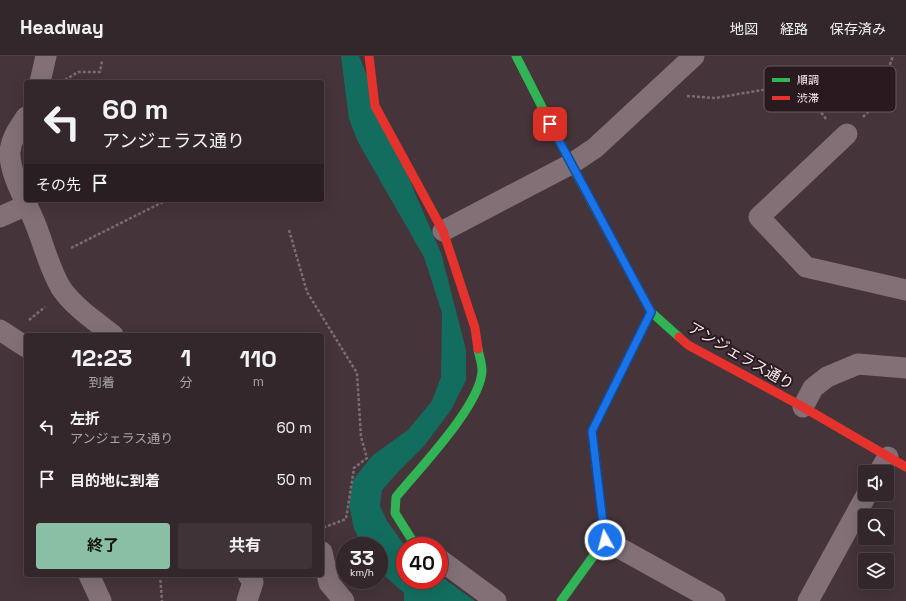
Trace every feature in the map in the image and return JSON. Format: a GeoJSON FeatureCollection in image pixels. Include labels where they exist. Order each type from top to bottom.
{"type":"FeatureCollection","features":[{"type":"Feature","properties":{"kind":"street"},"geometry":{"type":"LineString","coordinates":[[40,80],[46,56]]}},
{"type":"Feature","properties":{"kind":"street"},"geometry":{"type":"LineString","coordinates":[[369,56],[376,106],[443,231],[475,328],[482,371],[476,392],[458,420],[396,497],[395,513],[410,537]]}},
{"type":"Feature","properties":{"kind":"street","name":"アンジェラス通り"},"geometry":{"type":"LineString","coordinates":[[516,56],[571,164],[651,312],[688,345],[803,407],[884,464],[906,467]]}},
{"type":"Feature","properties":{"kind":"street"},"geometry":{"type":"LineString","coordinates":[[443,231],[571,164],[595,148],[694,56]]}},
{"type":"Feature","properties":{"kind":"street"},"geometry":{"type":"LineString","coordinates":[[24,119],[13,137],[10,150],[10,163],[24,198]]}},
{"type":"Feature","properties":{"kind":"street"},"geometry":{"type":"LineString","coordinates":[[847,134],[759,217],[806,267],[906,290]]}},
{"type":"Feature","properties":{"kind":"street"},"geometry":{"type":"LineString","coordinates":[[26,202],[48,259],[65,292],[80,309],[110,333]]}},
{"type":"Feature","properties":{"kind":"street"},"geometry":{"type":"LineString","coordinates":[[0,217],[27,205]]}},
{"type":"Feature","properties":{"kind":"street"},"geometry":{"type":"LineString","coordinates":[[561,601],[605,540],[592,431],[651,312]]}},
{"type":"Feature","properties":{"kind":"street"},"geometry":{"type":"LineString","coordinates":[[803,407],[813,388],[827,377],[858,364],[906,368]]}},
{"type":"Feature","properties":{"kind":"street"},"geometry":{"type":"LineString","coordinates":[[808,601],[863,501]]}},
{"type":"Feature","properties":{"kind":"street"},"geometry":{"type":"LineString","coordinates":[[605,540],[714,601]]}},
{"type":"Feature","properties":{"kind":"street"},"geometry":{"type":"LineString","coordinates":[[324,561],[329,583],[344,601]]}},
{"type":"Feature","properties":{"kind":"street"},"geometry":{"type":"LineString","coordinates":[[448,566],[496,601]]}},
{"type":"Feature","properties":{"kind":"street"},"geometry":{"type":"LineString","coordinates":[[90,577],[101,601]]}},
{"type":"Feature","properties":{"kind":"street"},"geometry":{"type":"LineString","coordinates":[[248,601],[253,582],[249,577]]}},
{"type":"Feature","properties":{"kind":"path"},"geometry":{"type":"LineString","coordinates":[[889,66],[893,56]]}},
{"type":"Feature","properties":{"kind":"path"},"geometry":{"type":"LineString","coordinates":[[65,80],[78,72],[100,72],[102,61]]}},
{"type":"Feature","properties":{"kind":"path"},"geometry":{"type":"LineString","coordinates":[[660,88],[687,96],[715,98],[764,90]]}},
{"type":"Feature","properties":{"kind":"path"},"geometry":{"type":"LineString","coordinates":[[820,112],[828,122]]}},
{"type":"Feature","properties":{"kind":"path"},"geometry":{"type":"LineString","coordinates":[[847,134],[868,112]]}},
{"type":"Feature","properties":{"kind":"path"},"geometry":{"type":"LineString","coordinates":[[48,259],[163,202]]}},
{"type":"Feature","properties":{"kind":"path"},"geometry":{"type":"LineString","coordinates":[[289,230],[307,292],[358,373],[361,437],[367,458],[354,468],[346,519],[324,528]]}},
{"type":"Feature","properties":{"kind":"path"},"geometry":{"type":"LineString","coordinates":[[13,339],[31,318],[65,292]]}},
{"type":"Feature","properties":{"kind":"path"},"geometry":{"type":"LineString","coordinates":[[160,577],[162,601]]}},
{"type":"Feature","properties":{"kind":"shaded area"},"geometry":{"type":"Polygon","coordinates":[[[341,56],[359,56],[441,253],[466,350],[466,380],[451,410],[424,446],[382,490],[380,506],[387,521],[399,537],[396,537],[396,586],[388,579],[388,537],[358,537],[354,529],[349,505],[353,480],[373,455],[408,430],[432,401],[441,377],[442,313],[424,257],[358,142],[349,119],[341,56]]]}},
{"type":"Feature","properties":{"kind":"shaded area"},"geometry":{"type":"Polygon","coordinates":[[[448,582],[475,601],[404,601],[404,593],[399,589],[448,589],[448,582]]]}},
{"type":"Feature","properties":{"kind":"traffic: fast"},"geometry":{"type":"LineString","coordinates":[[516,56],[571,164],[651,312],[679,337]]}},
{"type":"Feature","properties":{"kind":"traffic: fast"},"geometry":{"type":"LineString","coordinates":[[561,601],[605,540],[592,431],[651,312]]}},
{"type":"Feature","properties":{"kind":"traffic: fast"},"geometry":{"type":"LineString","coordinates":[[410,537],[395,513],[396,497],[433,454],[461,418],[472,400],[479,384],[482,370],[478,349]]}},
{"type":"Feature","properties":{"kind":"traffic: jam"},"geometry":{"type":"LineString","coordinates":[[369,56],[375,106],[443,231],[475,328],[478,349]]}},
{"type":"Feature","properties":{"kind":"traffic: jam"},"geometry":{"type":"LineString","coordinates":[[679,337],[688,345],[803,407],[906,467]]}},
{"type":"Feature","properties":{"kind":"route"},"geometry":{"type":"LineString","coordinates":[[550,124],[651,312],[592,431],[605,540]]}}]}
